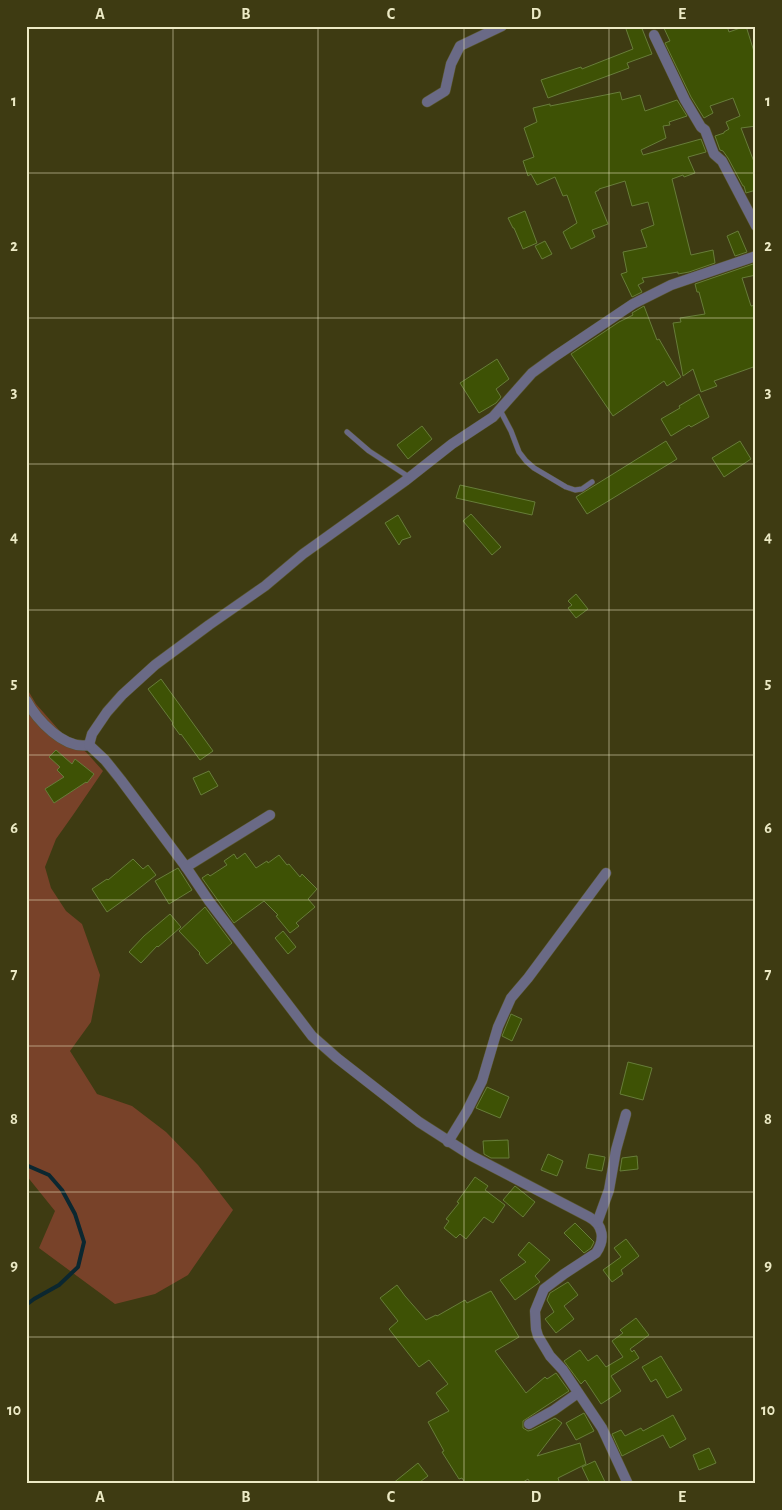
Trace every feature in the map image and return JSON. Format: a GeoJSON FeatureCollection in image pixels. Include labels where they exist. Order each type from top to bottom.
{"type":"FeatureCollection","features":[{"type":"Feature","properties":{"kind":"street"},"geometry":{"type":"LineString","coordinates":[[427,102],[445,91],[451,64],[460,46],[502,26]]}},
{"type":"Feature","properties":{"kind":"street"},"geometry":{"type":"LineString","coordinates":[[654,35],[685,100],[701,127],[705,130],[714,154],[722,161],[756,226]]}},
{"type":"Feature","properties":{"kind":"street"},"geometry":{"type":"LineString","coordinates":[[89,745],[92,734],[107,712],[122,695],[155,665],[265,586],[303,554],[410,477],[452,444],[493,417],[532,374],[554,357],[619,312],[671,285],[756,256]]}},
{"type":"Feature","properties":{"kind":"street"},"geometry":{"type":"LineString","coordinates":[[26,700],[44,725],[66,742],[82,746],[89,745]]}},
{"type":"Feature","properties":{"kind":"street"},"geometry":{"type":"LineString","coordinates":[[89,745],[105,760],[186,867],[209,902],[312,1036],[374,1089],[448,1142],[597,1223],[601,1229],[602,1236],[599,1249],[544,1289],[535,1311],[538,1336],[550,1356],[563,1370],[602,1428],[628,1484]]}},
{"type":"Feature","properties":{"kind":"street"},"geometry":{"type":"LineString","coordinates":[[186,867],[270,815]]}},
{"type":"Feature","properties":{"kind":"street"},"geometry":{"type":"LineString","coordinates":[[448,1142],[467,1112],[482,1081],[498,1027],[511,998],[606,873]]}},
{"type":"Feature","properties":{"kind":"street"},"geometry":{"type":"LineString","coordinates":[[597,1223],[609,1190],[616,1150],[626,1114]]}},
{"type":"Feature","properties":{"kind":"street"},"geometry":{"type":"LineString","coordinates":[[529,1424],[554,1410],[578,1393]]}},
{"type":"Feature","properties":{"kind":"lane"},"geometry":{"type":"LineString","coordinates":[[500,410],[519,452],[534,468],[566,487],[575,490],[582,489],[592,482]]}},
{"type":"Feature","properties":{"kind":"lane"},"geometry":{"type":"LineString","coordinates":[[347,432],[369,451],[410,477]]}},
{"type":"Feature","properties":{"kind":"shaded area"},"geometry":{"type":"Polygon","coordinates":[[[26,687],[36,704],[66,738],[86,752],[103,771],[56,839],[45,867],[51,888],[66,911],[82,924],[100,975],[91,1022],[70,1051],[97,1094],[132,1106],[166,1132],[198,1165],[233,1210],[188,1275],[155,1294],[115,1304],[39,1248],[55,1211],[26,1175],[26,687]]]}},
{"type":"Feature","properties":{"kind":"building"},"geometry":{"type":"Polygon","coordinates":[[[625,26],[641,26],[652,54],[627,63],[629,68],[548,98],[541,80],[581,67],[582,69],[633,49],[625,26]]]}},
{"type":"Feature","properties":{"kind":"building"},"geometry":{"type":"Polygon","coordinates":[[[663,26],[727,26],[729,32],[746,26],[756,58],[756,126],[741,128],[756,167],[756,190],[746,193],[728,158],[720,150],[715,136],[729,129],[726,122],[740,116],[733,98],[710,106],[713,113],[704,118],[691,97],[665,43],[670,41],[663,26]]]}},
{"type":"Feature","properties":{"kind":"building"},"geometry":{"type":"Polygon","coordinates":[[[620,92],[622,100],[640,95],[645,111],[677,100],[687,116],[669,122],[670,125],[663,126],[666,138],[641,150],[643,155],[701,139],[706,152],[688,157],[695,173],[672,179],[691,255],[713,250],[715,263],[689,272],[642,278],[644,282],[638,285],[642,292],[632,297],[621,274],[627,272],[623,252],[647,247],[641,230],[654,225],[648,202],[632,206],[625,181],[599,189],[595,192],[608,224],[592,230],[595,237],[571,249],[563,232],[577,223],[567,195],[563,196],[555,177],[537,185],[531,174],[528,176],[523,161],[534,157],[524,128],[537,122],[533,108],[620,92]]]}},
{"type":"Feature","properties":{"kind":"building"},"geometry":{"type":"Polygon","coordinates":[[[525,211],[537,243],[523,249],[508,218],[525,211]]]}},
{"type":"Feature","properties":{"kind":"building"},"geometry":{"type":"Polygon","coordinates":[[[738,231],[747,252],[735,256],[727,236],[738,231]]]}},
{"type":"Feature","properties":{"kind":"building"},"geometry":{"type":"Polygon","coordinates":[[[545,241],[552,254],[542,259],[535,246],[545,241]]]}},
{"type":"Feature","properties":{"kind":"building"},"geometry":{"type":"Polygon","coordinates":[[[756,263],[756,275],[742,278],[751,306],[756,305],[756,366],[714,381],[717,386],[701,392],[693,369],[683,376],[673,323],[681,322],[680,318],[705,314],[695,284],[756,263]]]}},
{"type":"Feature","properties":{"kind":"building"},"geometry":{"type":"Polygon","coordinates":[[[644,306],[657,340],[659,339],[681,377],[667,386],[664,381],[613,416],[571,354],[644,306]]]}},
{"type":"Feature","properties":{"kind":"building"},"geometry":{"type":"Polygon","coordinates":[[[497,359],[509,379],[496,389],[501,397],[496,403],[479,413],[460,383],[497,359]]]}},
{"type":"Feature","properties":{"kind":"building"},"geometry":{"type":"Polygon","coordinates":[[[699,394],[709,417],[691,427],[689,425],[671,436],[661,419],[699,394]]]}},
{"type":"Feature","properties":{"kind":"building"},"geometry":{"type":"Polygon","coordinates":[[[422,426],[432,439],[408,459],[397,445],[422,426]]]}},
{"type":"Feature","properties":{"kind":"building"},"geometry":{"type":"Polygon","coordinates":[[[666,441],[677,459],[587,514],[576,497],[666,441]]]}},
{"type":"Feature","properties":{"kind":"building"},"geometry":{"type":"Polygon","coordinates":[[[740,441],[751,459],[724,477],[712,458],[740,441]]]}},
{"type":"Feature","properties":{"kind":"building"},"geometry":{"type":"Polygon","coordinates":[[[460,485],[535,502],[532,515],[456,498],[460,485]]]}},
{"type":"Feature","properties":{"kind":"building"},"geometry":{"type":"Polygon","coordinates":[[[471,514],[501,547],[492,555],[463,521],[471,514]]]}},
{"type":"Feature","properties":{"kind":"building"},"geometry":{"type":"Polygon","coordinates":[[[398,515],[411,537],[402,540],[399,545],[385,523],[398,515]]]}},
{"type":"Feature","properties":{"kind":"building"},"geometry":{"type":"Polygon","coordinates":[[[576,594],[588,609],[576,618],[568,608],[572,605],[568,601],[576,594]]]}},
{"type":"Feature","properties":{"kind":"building"},"geometry":{"type":"Polygon","coordinates":[[[161,679],[213,751],[200,760],[148,689],[161,679]]]}},
{"type":"Feature","properties":{"kind":"building"},"geometry":{"type":"Polygon","coordinates":[[[56,750],[72,764],[75,759],[94,774],[87,783],[54,803],[45,789],[64,777],[57,770],[60,767],[49,757],[56,750]]]}},
{"type":"Feature","properties":{"kind":"building"},"geometry":{"type":"Polygon","coordinates":[[[209,771],[218,786],[201,795],[193,778],[209,771]]]}},
{"type":"Feature","properties":{"kind":"building"},"geometry":{"type":"Polygon","coordinates":[[[245,853],[256,868],[267,861],[268,863],[279,855],[300,877],[302,874],[317,889],[308,899],[315,907],[296,923],[299,926],[290,933],[276,916],[278,915],[264,901],[234,923],[202,878],[208,874],[210,876],[227,865],[224,861],[234,854],[237,859],[245,853]]]}},
{"type":"Feature","properties":{"kind":"building"},"geometry":{"type":"Polygon","coordinates":[[[133,859],[143,869],[148,865],[156,875],[107,912],[92,889],[108,880],[133,859]]]}},
{"type":"Feature","properties":{"kind":"building"},"geometry":{"type":"Polygon","coordinates":[[[178,868],[192,890],[169,904],[155,881],[178,868]]]}},
{"type":"Feature","properties":{"kind":"building"},"geometry":{"type":"Polygon","coordinates":[[[205,907],[232,943],[207,964],[200,953],[179,931],[205,907]]]}},
{"type":"Feature","properties":{"kind":"building"},"geometry":{"type":"Polygon","coordinates":[[[170,914],[181,927],[157,946],[141,963],[129,952],[144,936],[170,914]]]}},
{"type":"Feature","properties":{"kind":"building"},"geometry":{"type":"Polygon","coordinates":[[[283,931],[296,947],[288,954],[275,938],[283,931]]]}},
{"type":"Feature","properties":{"kind":"building"},"geometry":{"type":"Polygon","coordinates":[[[511,1014],[522,1019],[512,1041],[502,1036],[511,1014]]]}},
{"type":"Feature","properties":{"kind":"building"},"geometry":{"type":"Polygon","coordinates":[[[628,1062],[652,1068],[643,1100],[620,1094],[628,1062]]]}},
{"type":"Feature","properties":{"kind":"building"},"geometry":{"type":"Polygon","coordinates":[[[487,1087],[509,1097],[500,1118],[476,1108],[487,1087]]]}},
{"type":"Feature","properties":{"kind":"building"},"geometry":{"type":"Polygon","coordinates":[[[508,1140],[509,1158],[491,1158],[484,1154],[483,1141],[508,1140]]]}},
{"type":"Feature","properties":{"kind":"building"},"geometry":{"type":"Polygon","coordinates":[[[548,1154],[563,1161],[557,1176],[541,1170],[548,1154]]]}},
{"type":"Feature","properties":{"kind":"building"},"geometry":{"type":"Polygon","coordinates":[[[589,1154],[605,1157],[602,1171],[586,1168],[589,1154]]]}},
{"type":"Feature","properties":{"kind":"building"},"geometry":{"type":"Polygon","coordinates":[[[637,1156],[638,1169],[620,1171],[622,1158],[637,1156]]]}},
{"type":"Feature","properties":{"kind":"building"},"geometry":{"type":"Polygon","coordinates":[[[475,1177],[488,1186],[485,1190],[505,1205],[493,1223],[484,1217],[466,1239],[460,1234],[456,1238],[444,1228],[449,1221],[446,1219],[459,1203],[457,1202],[475,1177]]]}},
{"type":"Feature","properties":{"kind":"building"},"geometry":{"type":"Polygon","coordinates":[[[515,1186],[535,1202],[523,1217],[503,1200],[515,1186]]]}},
{"type":"Feature","properties":{"kind":"building"},"geometry":{"type":"Polygon","coordinates":[[[575,1223],[594,1242],[591,1248],[584,1253],[564,1233],[575,1223]]]}},
{"type":"Feature","properties":{"kind":"building"},"geometry":{"type":"Polygon","coordinates":[[[626,1239],[639,1256],[621,1270],[623,1274],[612,1282],[603,1270],[621,1257],[614,1248],[626,1239]]]}},
{"type":"Feature","properties":{"kind":"building"},"geometry":{"type":"Polygon","coordinates":[[[529,1242],[550,1260],[535,1276],[540,1282],[515,1300],[500,1280],[526,1262],[518,1255],[529,1242]]]}},
{"type":"Feature","properties":{"kind":"building"},"geometry":{"type":"Polygon","coordinates":[[[568,1282],[578,1295],[564,1306],[574,1319],[556,1333],[545,1319],[554,1312],[547,1300],[550,1293],[568,1282]]]}},
{"type":"Feature","properties":{"kind":"building"},"geometry":{"type":"Polygon","coordinates":[[[397,1285],[426,1320],[465,1300],[467,1303],[491,1291],[519,1337],[495,1351],[526,1393],[545,1377],[547,1379],[556,1373],[569,1391],[523,1421],[523,1428],[528,1431],[555,1418],[562,1423],[537,1456],[580,1443],[586,1464],[558,1478],[560,1484],[531,1484],[528,1479],[520,1484],[466,1484],[462,1478],[459,1479],[442,1452],[444,1451],[428,1422],[449,1411],[436,1393],[448,1384],[429,1360],[419,1367],[389,1329],[398,1321],[380,1298],[397,1285]]]}},
{"type":"Feature","properties":{"kind":"building"},"geometry":{"type":"Polygon","coordinates":[[[636,1318],[649,1335],[630,1349],[632,1352],[634,1350],[639,1358],[611,1376],[621,1391],[601,1404],[585,1380],[581,1384],[564,1361],[580,1350],[588,1361],[597,1355],[606,1367],[623,1357],[612,1341],[623,1333],[620,1330],[636,1318]]]}},
{"type":"Feature","properties":{"kind":"building"},"geometry":{"type":"Polygon","coordinates":[[[661,1356],[682,1390],[667,1398],[656,1379],[651,1382],[642,1367],[661,1356]]]}},
{"type":"Feature","properties":{"kind":"building"},"geometry":{"type":"Polygon","coordinates":[[[584,1413],[594,1431],[576,1440],[566,1423],[584,1413]]]}},
{"type":"Feature","properties":{"kind":"building"},"geometry":{"type":"Polygon","coordinates":[[[673,1415],[686,1439],[670,1448],[663,1435],[622,1456],[612,1434],[621,1430],[625,1436],[641,1428],[643,1431],[673,1415]]]}},
{"type":"Feature","properties":{"kind":"building"},"geometry":{"type":"Polygon","coordinates":[[[709,1448],[716,1463],[699,1470],[693,1455],[709,1448]]]}},
{"type":"Feature","properties":{"kind":"building"},"geometry":{"type":"Polygon","coordinates":[[[595,1461],[606,1484],[590,1484],[582,1467],[595,1461]]]}},
{"type":"Feature","properties":{"kind":"building"},"geometry":{"type":"Polygon","coordinates":[[[418,1463],[428,1476],[417,1484],[392,1484],[418,1463]]]}},
{"type":"Feature","properties":{"kind":"waterway"},"geometry":{"type":"LineString","coordinates":[[26,1165],[49,1175],[62,1190],[75,1214],[84,1242],[78,1267],[59,1285],[26,1305]]}}]}
